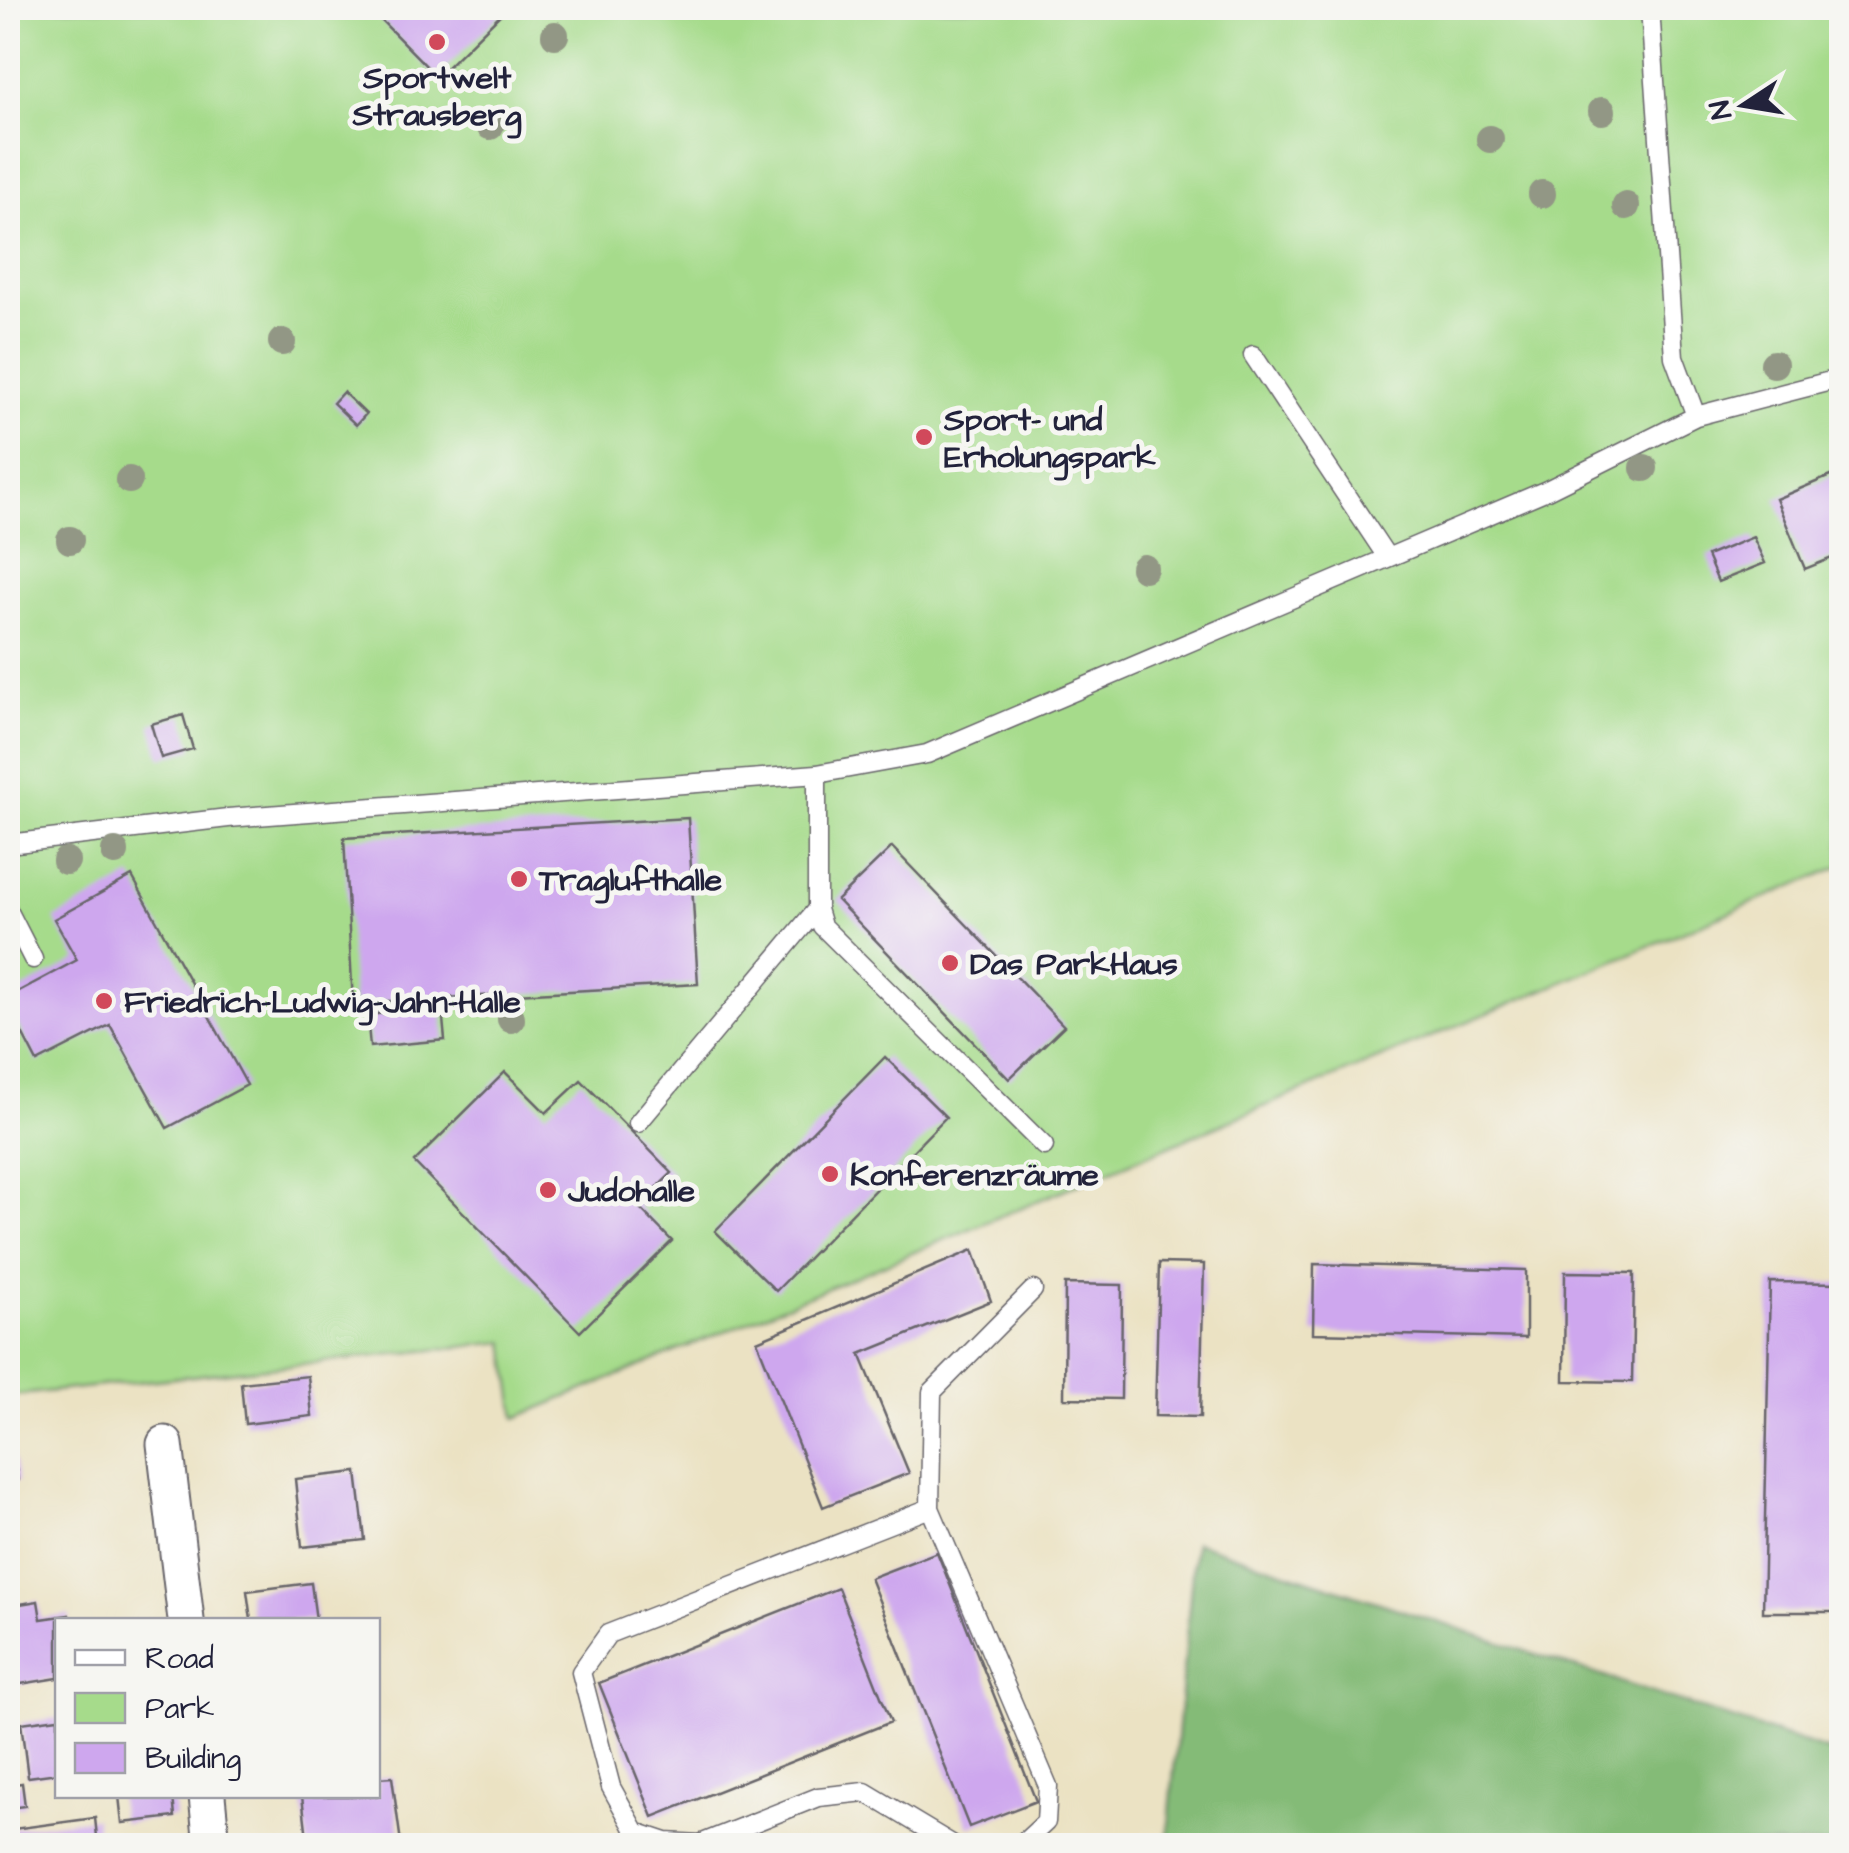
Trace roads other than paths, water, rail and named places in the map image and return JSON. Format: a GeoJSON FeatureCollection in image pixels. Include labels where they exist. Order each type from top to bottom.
{"type":"FeatureCollection","features":[{"type":"Feature","properties":{"kind":"street"},"geometry":{"type":"LineString","coordinates":[[165,1444],[186,1618]]}},
{"type":"Feature","properties":{"kind":"street"},"geometry":{"type":"LineString","coordinates":[[207,1798],[212,1846]]}},
{"type":"Feature","properties":{"kind":"lane"},"geometry":{"type":"LineString","coordinates":[[1650,8],[1674,357],[1696,416]]}},
{"type":"Feature","properties":{"kind":"lane"},"geometry":{"type":"LineString","coordinates":[[1253,355],[1387,557]]}},
{"type":"Feature","properties":{"kind":"lane"},"geometry":{"type":"LineString","coordinates":[[8,844],[228,818],[817,774],[927,754],[1547,490],[1696,416],[1842,378]]}},
{"type":"Feature","properties":{"kind":"lane"},"geometry":{"type":"LineString","coordinates":[[817,774],[817,909],[822,926],[1044,1146]]}},
{"type":"Feature","properties":{"kind":"lane"},"geometry":{"type":"LineString","coordinates":[[638,1123],[817,909]]}},
{"type":"Feature","properties":{"kind":"lane"},"geometry":{"type":"LineString","coordinates":[[8,910],[32,959]]}},
{"type":"Feature","properties":{"kind":"lane"},"geometry":{"type":"LineString","coordinates":[[1020,1846],[1046,1822],[1048,1786],[930,1508],[932,1392],[1033,1290]]}},
{"type":"Feature","properties":{"kind":"lane"},"geometry":{"type":"LineString","coordinates":[[930,1508],[608,1634],[581,1672],[610,1787],[636,1832],[666,1842],[700,1844],[818,1797],[866,1792],[956,1846]]}},
{"type":"Feature","properties":{"kind":"place","name":"Sportwelt Strausberg"},"geometry":{"type":"Point","coordinates":[437,42]}},
{"type":"Feature","properties":{"kind":"place","name":"Sport- und Erholungspark"},"geometry":{"type":"Point","coordinates":[924,437]}},
{"type":"Feature","properties":{"kind":"place","name":"Traglufthalle"},"geometry":{"type":"Point","coordinates":[519,879]}},
{"type":"Feature","properties":{"kind":"place","name":"Das ParkHaus"},"geometry":{"type":"Point","coordinates":[950,963]}},
{"type":"Feature","properties":{"kind":"place","name":"Friedrich-Ludwig-Jahn-Halle"},"geometry":{"type":"Point","coordinates":[104,1001]}},
{"type":"Feature","properties":{"kind":"place","name":"Konferenzräume"},"geometry":{"type":"Point","coordinates":[830,1174]}},
{"type":"Feature","properties":{"kind":"place","name":"Judohalle"},"geometry":{"type":"Point","coordinates":[548,1190]}}]}
